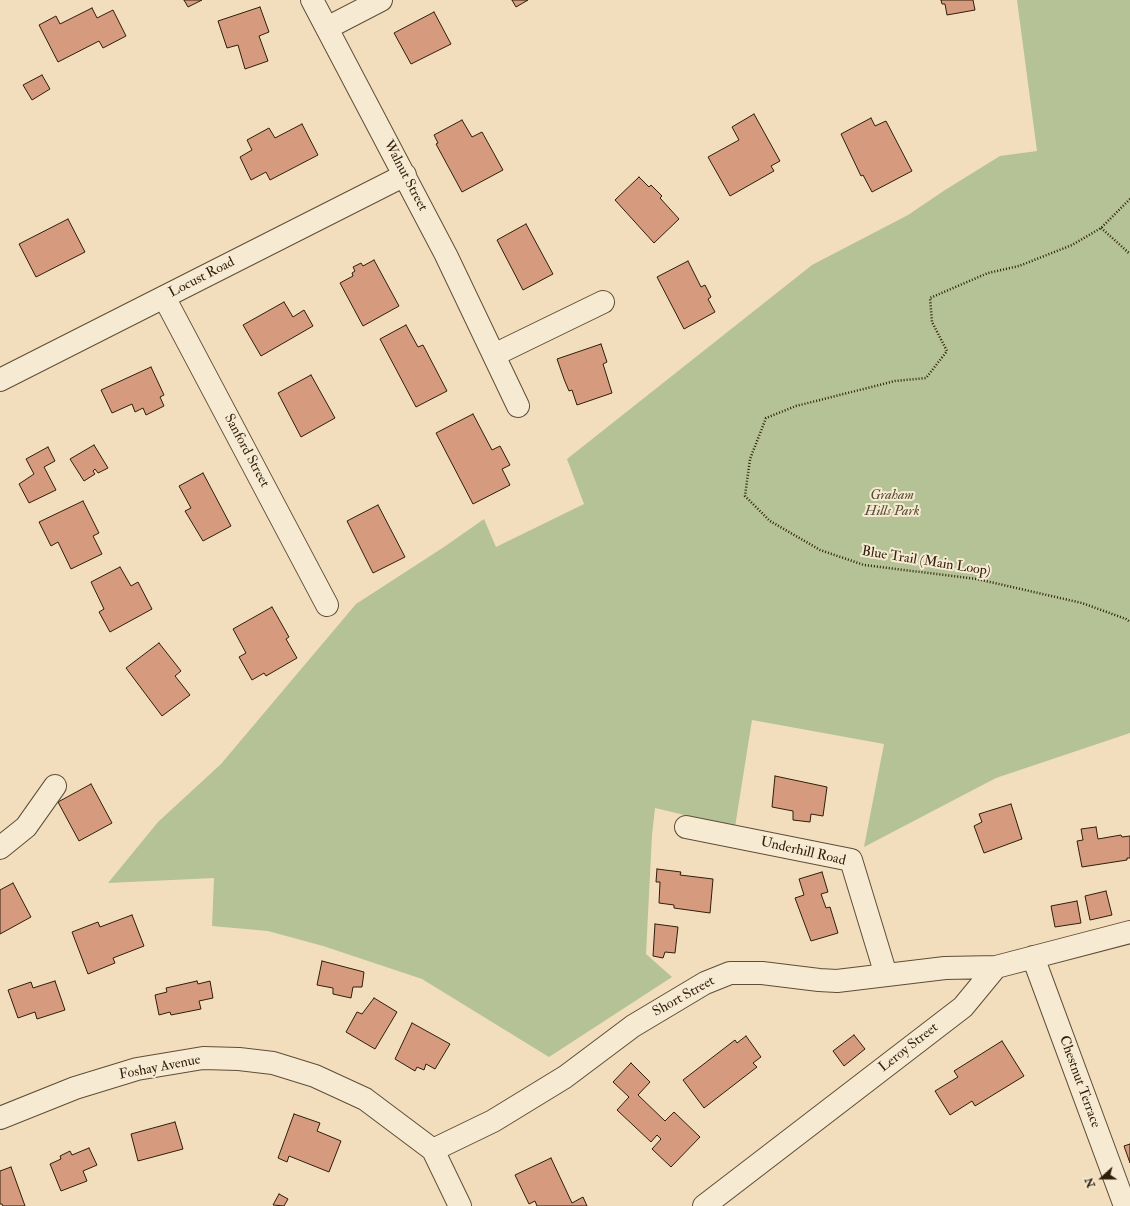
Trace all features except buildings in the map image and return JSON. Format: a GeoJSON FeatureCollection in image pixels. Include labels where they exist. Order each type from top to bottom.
{"type":"FeatureCollection","features":[{"type":"Feature","properties":{"kind":"street","name":"Walnut Street"},"geometry":{"type":"LineString","coordinates":[[312,0],[446,255],[518,406]]}},
{"type":"Feature","properties":{"kind":"street"},"geometry":{"type":"LineString","coordinates":[[327,28],[381,0]]}},
{"type":"Feature","properties":{"kind":"street","name":"Locust Road"},"geometry":{"type":"LineString","coordinates":[[0,380],[405,175]]}},
{"type":"Feature","properties":{"kind":"street","name":"Sanford Street"},"geometry":{"type":"LineString","coordinates":[[164,297],[327,605]]}},
{"type":"Feature","properties":{"kind":"street"},"geometry":{"type":"LineString","coordinates":[[494,355],[603,302]]}},
{"type":"Feature","properties":{"kind":"street"},"geometry":{"type":"LineString","coordinates":[[0,848],[26,827],[55,786]]}},
{"type":"Feature","properties":{"kind":"street","name":"Underhill Road"},"geometry":{"type":"LineString","coordinates":[[686,827],[850,860],[886,975]]}},
{"type":"Feature","properties":{"kind":"street"},"geometry":{"type":"LineString","coordinates":[[996,967],[1130,932]]}},
{"type":"Feature","properties":{"kind":"street","name":"Chestnut Terrace"},"geometry":{"type":"LineString","coordinates":[[1033,957],[1125,1206]]}},
{"type":"Feature","properties":{"kind":"street","name":"Short Street"},"geometry":{"type":"LineString","coordinates":[[433,1150],[493,1121],[565,1077],[633,1026],[711,981],[730,973],[762,973],[836,981],[945,968],[996,967]]}},
{"type":"Feature","properties":{"kind":"street","name":"Leroy Street"},"geometry":{"type":"LineString","coordinates":[[704,1206],[963,1007],[996,967]]}},
{"type":"Feature","properties":{"kind":"street","name":"Foshay Avenue"},"geometry":{"type":"LineString","coordinates":[[0,1118],[75,1088],[137,1069],[203,1058],[239,1059],[273,1063],[315,1076],[365,1099],[433,1150],[460,1206]]}},
{"type":"Feature","properties":{"kind":"path","name":"Blue Trail (Main Loop)"},"geometry":{"type":"LineString","coordinates":[[1130,199],[1101,228],[1072,245],[1019,266],[988,273],[930,298],[932,322],[947,351],[926,378],[895,381],[796,406],[766,418],[750,459],[745,496],[770,521],[807,543],[820,550],[864,565],[977,579],[1082,603],[1126,619],[1130,622]]}},
{"type":"Feature","properties":{"kind":"path"},"geometry":{"type":"LineString","coordinates":[[1101,228],[1130,254]]}},
{"type":"Feature","properties":{"kind":"green space","name":"Graham Hills Park"},"geometry":{"type":"Polygon","coordinates":[[[1017,0],[1130,0],[1130,733],[996,778],[864,847],[884,744],[752,720],[735,827],[655,808],[652,835],[646,954],[672,977],[549,1057],[422,979],[323,946],[268,931],[212,926],[214,878],[108,883],[158,822],[221,764],[356,604],[484,519],[496,547],[584,504],[567,459],[812,265],[908,215],[1000,156],[1037,151],[1017,0]]]}}]}
